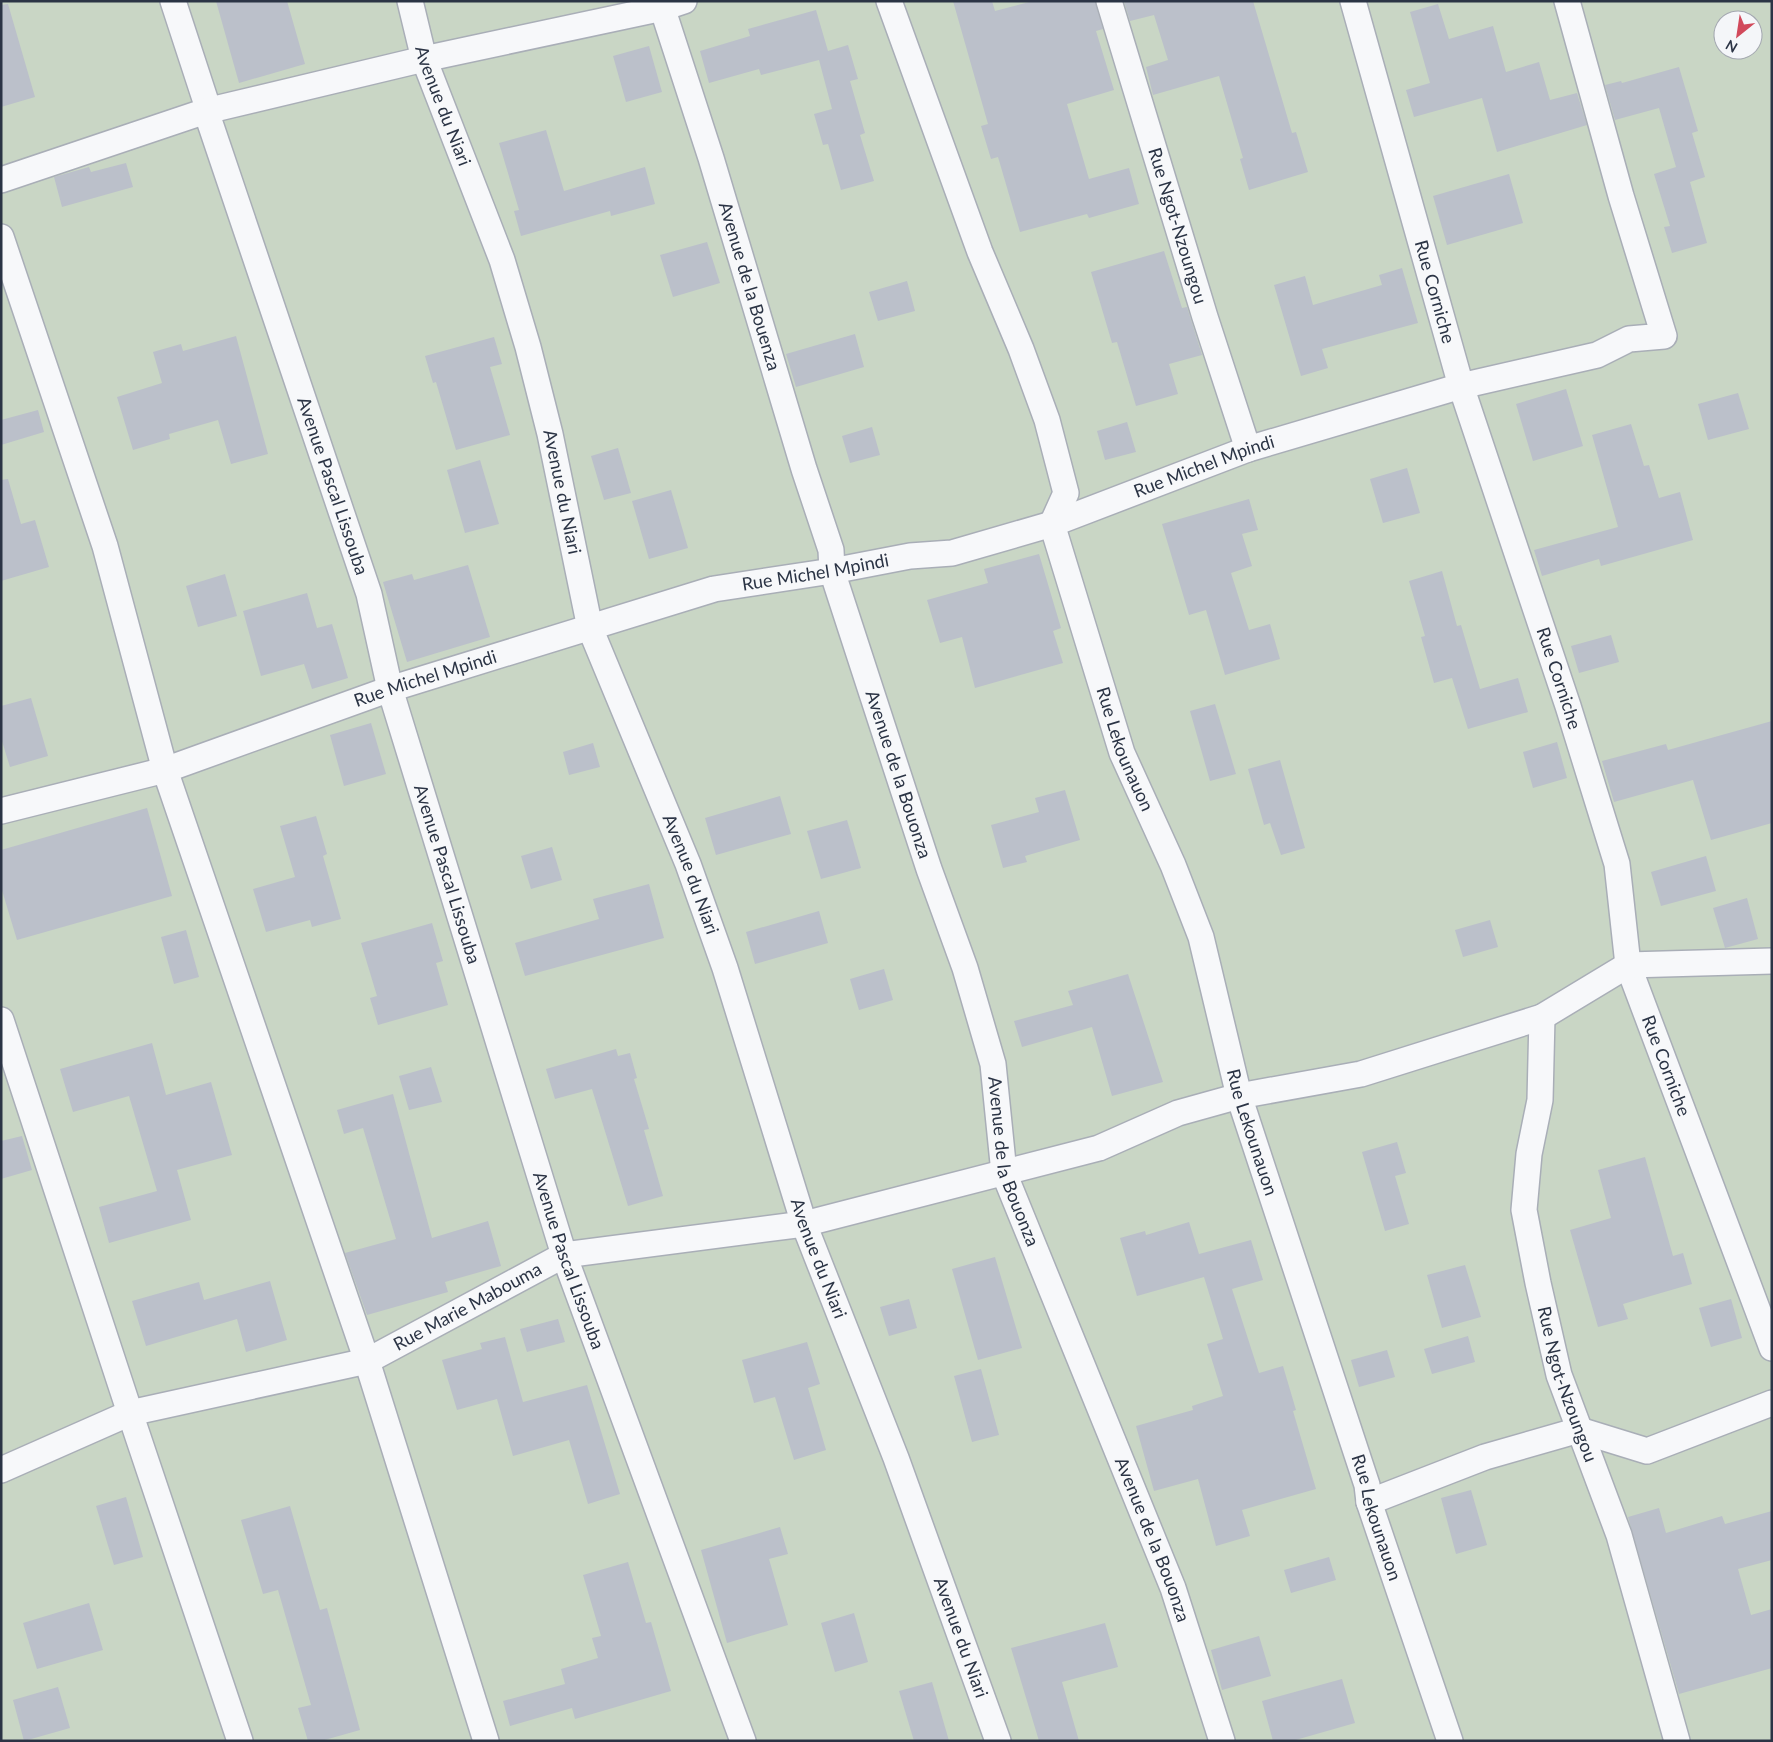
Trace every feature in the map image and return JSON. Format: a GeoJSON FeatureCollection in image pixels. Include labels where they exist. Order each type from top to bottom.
{"type":"FeatureCollection","features":[{"type":"Feature","properties":{"kind":"street","name":"Avenue Pascal Lissouba"},"geometry":{"type":"LineString","coordinates":[[173,1],[206,102],[206,111],[369,594],[390,689],[564,1255],[743,1741]]}},
{"type":"Feature","properties":{"kind":"street","name":"Avenue du Niari"},"geometry":{"type":"LineString","coordinates":[[410,1],[424,59],[502,260],[528,347],[550,434],[590,628],[688,864],[716,942],[804,1224],[896,1458],[998,1741]]}},
{"type":"Feature","properties":{"kind":"street"},"geometry":{"type":"LineString","coordinates":[[889,1],[980,252],[1021,350],[1047,420],[1066,493],[1052,524]]}},
{"type":"Feature","properties":{"kind":"street","name":"Rue Ngot-Nzoungou"},"geometry":{"type":"LineString","coordinates":[[1109,1],[1205,317],[1248,449]]}},
{"type":"Feature","properties":{"kind":"street","name":"Rue Corniche"},"geometry":{"type":"LineString","coordinates":[[1353,1],[1461,386],[1568,706],[1617,864],[1628,965],[1772,1348]]}},
{"type":"Feature","properties":{"kind":"street","name":"Rue Michel Mpindi"},"geometry":{"type":"LineString","coordinates":[[1,811],[165,770],[390,689],[714,589],[832,571],[910,556],[952,554],[1052,524],[1248,449],[1461,386],[1597,355],[1629,339],[1664,336],[1621,196],[1567,1]]}},
{"type":"Feature","properties":{"kind":"street"},"geometry":{"type":"LineString","coordinates":[[1,180],[206,111],[424,59],[669,4]]}},
{"type":"Feature","properties":{"kind":"street","name":"Avenue de la Bouenza"},"geometry":{"type":"LineString","coordinates":[[669,4],[711,158],[804,469],[831,550],[832,571]]}},
{"type":"Feature","properties":{"kind":"street"},"geometry":{"type":"LineString","coordinates":[[1,237],[105,546],[165,770],[367,1362],[486,1741]]}},
{"type":"Feature","properties":{"kind":"street","name":"Rue Lekounauon"},"geometry":{"type":"LineString","coordinates":[[1052,524],[1122,753],[1173,866],[1201,937],[1239,1096],[1367,1484],[1369,1502],[1450,1741]]}},
{"type":"Feature","properties":{"kind":"street","name":"Avenue de la Bouonza"},"geometry":{"type":"LineString","coordinates":[[832,571],[929,869],[965,968],[993,1064],[1004,1173],[1173,1588],[1222,1741]]}},
{"type":"Feature","properties":{"kind":"street"},"geometry":{"type":"LineString","coordinates":[[1628,965],[1772,961]]}},
{"type":"Feature","properties":{"kind":"street","name":"Rue Marie Mabouma"},"geometry":{"type":"LineString","coordinates":[[1,1470],[130,1413],[367,1362],[564,1255],[804,1224],[1100,1148],[1178,1113],[1239,1096],[1361,1074],[1542,1017],[1628,965]]}},
{"type":"Feature","properties":{"kind":"street","name":"Rue Ngot-Nzoungou"},"geometry":{"type":"LineString","coordinates":[[1542,1017],[1540,1100],[1529,1154],[1524,1210],[1559,1375],[1619,1535],[1677,1741]]}},
{"type":"Feature","properties":{"kind":"street"},"geometry":{"type":"LineString","coordinates":[[1,1020],[240,1741]]}},
{"type":"Feature","properties":{"kind":"street"},"geometry":{"type":"LineString","coordinates":[[1369,1502],[1485,1456],[1579,1430],[1646,1452],[1772,1403]]}},
{"type":"Feature","properties":{"kind":"green space"},"geometry":{"type":"Polygon","coordinates":[[[1,1],[1772,1],[1772,1741],[1,1741],[1,1]]]}},
{"type":"Feature","properties":{"kind":"building"},"geometry":{"type":"Polygon","coordinates":[[[216,1],[287,1],[305,64],[239,83],[216,1]]]}},
{"type":"Feature","properties":{"kind":"building"},"geometry":{"type":"Polygon","coordinates":[[[953,1],[992,1],[995,11],[1033,1],[1095,1],[1103,29],[1096,31],[1114,90],[1067,104],[1089,179],[1129,168],[1139,204],[1089,218],[1087,214],[1020,232],[998,157],[991,159],[981,126],[988,124],[953,1]]]}},
{"type":"Feature","properties":{"kind":"building"},"geometry":{"type":"Polygon","coordinates":[[[1124,1],[1253,1],[1292,133],[1296,132],[1308,172],[1249,190],[1240,159],[1243,158],[1219,76],[1153,95],[1146,67],[1168,60],[1154,15],[1130,21],[1124,1]]]}},
{"type":"Feature","properties":{"kind":"building"},"geometry":{"type":"Polygon","coordinates":[[[8,4],[35,97],[1,107],[1,5],[8,4]]]}},
{"type":"Feature","properties":{"kind":"building"},"geometry":{"type":"Polygon","coordinates":[[[1438,4],[1449,39],[1493,26],[1506,72],[1539,62],[1550,100],[1577,93],[1587,125],[1497,152],[1482,98],[1414,117],[1406,90],[1430,83],[1410,12],[1438,4]]]}},
{"type":"Feature","properties":{"kind":"building"},"geometry":{"type":"Polygon","coordinates":[[[816,10],[828,51],[848,45],[858,79],[850,81],[865,133],[860,135],[874,181],[841,190],[828,144],[823,145],[814,114],[832,109],[819,60],[761,75],[759,69],[709,83],[700,51],[750,36],[748,29],[816,10]]]}},
{"type":"Feature","properties":{"kind":"building"},"geometry":{"type":"Polygon","coordinates":[[[649,46],[662,92],[626,102],[613,56],[649,46]]]}},
{"type":"Feature","properties":{"kind":"building"},"geometry":{"type":"Polygon","coordinates":[[[1679,67],[1698,131],[1692,133],[1705,177],[1690,182],[1707,243],[1672,253],[1664,227],[1670,226],[1654,174],[1676,167],[1659,108],[1615,120],[1605,85],[1621,81],[1622,83],[1679,67]]]}},
{"type":"Feature","properties":{"kind":"building"},"geometry":{"type":"Polygon","coordinates":[[[546,130],[564,191],[645,167],[655,204],[611,216],[610,211],[521,236],[514,211],[519,210],[499,143],[546,130]]]}},
{"type":"Feature","properties":{"kind":"building"},"geometry":{"type":"Polygon","coordinates":[[[126,163],[133,187],[62,207],[54,177],[89,167],[91,172],[126,163]]]}},
{"type":"Feature","properties":{"kind":"building"},"geometry":{"type":"Polygon","coordinates":[[[1509,174],[1523,223],[1447,245],[1433,196],[1509,174]]]}},
{"type":"Feature","properties":{"kind":"building"},"geometry":{"type":"Polygon","coordinates":[[[707,242],[720,283],[673,297],[660,255],[707,242]]]}},
{"type":"Feature","properties":{"kind":"building"},"geometry":{"type":"Polygon","coordinates":[[[1164,251],[1182,308],[1187,307],[1202,355],[1169,364],[1178,394],[1136,406],[1117,342],[1112,343],[1091,272],[1164,251]]]}},
{"type":"Feature","properties":{"kind":"building"},"geometry":{"type":"Polygon","coordinates":[[[1402,268],[1418,323],[1322,349],[1328,368],[1301,376],[1274,285],[1305,276],[1313,305],[1382,285],[1379,275],[1402,268]]]}},
{"type":"Feature","properties":{"kind":"building"},"geometry":{"type":"Polygon","coordinates":[[[907,281],[915,311],[878,321],[869,292],[907,281]]]}},
{"type":"Feature","properties":{"kind":"building"},"geometry":{"type":"Polygon","coordinates":[[[855,334],[864,367],[796,387],[786,354],[855,334]]]}},
{"type":"Feature","properties":{"kind":"building"},"geometry":{"type":"Polygon","coordinates":[[[236,336],[268,454],[231,464],[218,420],[169,434],[170,439],[133,450],[117,397],[162,383],[153,352],[181,344],[183,351],[236,336]]]}},
{"type":"Feature","properties":{"kind":"building"},"geometry":{"type":"Polygon","coordinates":[[[494,337],[502,364],[490,367],[510,435],[456,450],[436,382],[433,383],[425,356],[494,337]]]}},
{"type":"Feature","properties":{"kind":"building"},"geometry":{"type":"Polygon","coordinates":[[[1566,389],[1583,446],[1533,461],[1516,404],[1566,389]]]}},
{"type":"Feature","properties":{"kind":"building"},"geometry":{"type":"Polygon","coordinates":[[[1738,393],[1749,429],[1708,440],[1698,404],[1738,393]]]}},
{"type":"Feature","properties":{"kind":"building"},"geometry":{"type":"Polygon","coordinates":[[[38,410],[44,432],[1,445],[1,420],[38,410]]]}},
{"type":"Feature","properties":{"kind":"building"},"geometry":{"type":"Polygon","coordinates":[[[1127,422],[1136,452],[1105,460],[1097,431],[1127,422]]]}},
{"type":"Feature","properties":{"kind":"building"},"geometry":{"type":"Polygon","coordinates":[[[1631,424],[1644,466],[1649,465],[1659,498],[1680,492],[1693,540],[1601,566],[1599,559],[1542,576],[1534,550],[1618,527],[1592,435],[1631,424]]]}},
{"type":"Feature","properties":{"kind":"building"},"geometry":{"type":"Polygon","coordinates":[[[872,427],[880,455],[850,463],[842,436],[872,427]]]}},
{"type":"Feature","properties":{"kind":"building"},"geometry":{"type":"Polygon","coordinates":[[[618,448],[631,493],[604,500],[591,456],[618,448]]]}},
{"type":"Feature","properties":{"kind":"building"},"geometry":{"type":"Polygon","coordinates":[[[480,460],[499,524],[465,533],[447,470],[480,460]]]}},
{"type":"Feature","properties":{"kind":"building"},"geometry":{"type":"Polygon","coordinates":[[[1407,468],[1420,513],[1383,523],[1370,479],[1407,468]]]}},
{"type":"Feature","properties":{"kind":"building"},"geometry":{"type":"Polygon","coordinates":[[[8,479],[21,524],[35,520],[49,567],[1,581],[1,480],[8,479]]]}},
{"type":"Feature","properties":{"kind":"building"},"geometry":{"type":"Polygon","coordinates":[[[671,490],[688,548],[649,559],[632,501],[671,490]]]}},
{"type":"Feature","properties":{"kind":"building"},"geometry":{"type":"Polygon","coordinates":[[[1249,499],[1258,530],[1242,534],[1252,566],[1231,573],[1249,630],[1270,624],[1280,659],[1225,675],[1206,610],[1189,615],[1162,524],[1249,499]]]}},
{"type":"Feature","properties":{"kind":"building"},"geometry":{"type":"Polygon","coordinates":[[[1039,554],[1061,628],[1053,631],[1063,663],[975,688],[962,637],[940,643],[927,600],[988,583],[984,569],[1039,554]]]}},
{"type":"Feature","properties":{"kind":"building"},"geometry":{"type":"Polygon","coordinates":[[[468,565],[490,637],[407,662],[383,582],[412,574],[414,580],[468,565]]]}},
{"type":"Feature","properties":{"kind":"building"},"geometry":{"type":"Polygon","coordinates":[[[1442,571],[1457,626],[1461,625],[1480,689],[1518,678],[1528,712],[1468,729],[1452,678],[1434,683],[1421,637],[1425,636],[1409,581],[1442,571]]]}},
{"type":"Feature","properties":{"kind":"building"},"geometry":{"type":"Polygon","coordinates":[[[225,574],[237,616],[198,627],[186,586],[225,574]]]}},
{"type":"Feature","properties":{"kind":"building"},"geometry":{"type":"Polygon","coordinates":[[[307,593],[317,628],[332,624],[348,678],[312,689],[304,664],[261,676],[243,611],[307,593]]]}},
{"type":"Feature","properties":{"kind":"building"},"geometry":{"type":"Polygon","coordinates":[[[1611,635],[1619,662],[1579,673],[1571,646],[1611,635]]]}},
{"type":"Feature","properties":{"kind":"building"},"geometry":{"type":"Polygon","coordinates":[[[31,698],[48,756],[10,767],[1,738],[1,706],[31,698]]]}},
{"type":"Feature","properties":{"kind":"building"},"geometry":{"type":"Polygon","coordinates":[[[1215,704],[1236,774],[1210,781],[1190,711],[1215,704]]]}},
{"type":"Feature","properties":{"kind":"building"},"geometry":{"type":"Polygon","coordinates":[[[1772,721],[1772,823],[1711,840],[1693,780],[1614,802],[1602,761],[1666,744],[1668,750],[1772,721]]]}},
{"type":"Feature","properties":{"kind":"building"},"geometry":{"type":"Polygon","coordinates":[[[371,723],[386,774],[344,786],[330,735],[371,723]]]}},
{"type":"Feature","properties":{"kind":"building"},"geometry":{"type":"Polygon","coordinates":[[[1557,742],[1567,778],[1533,788],[1523,752],[1557,742]]]}},
{"type":"Feature","properties":{"kind":"building"},"geometry":{"type":"Polygon","coordinates":[[[593,743],[600,767],[569,775],[563,752],[593,743]]]}},
{"type":"Feature","properties":{"kind":"building"},"geometry":{"type":"Polygon","coordinates":[[[1280,760],[1305,848],[1281,855],[1270,823],[1264,825],[1248,769],[1280,760]]]}},
{"type":"Feature","properties":{"kind":"building"},"geometry":{"type":"Polygon","coordinates":[[[1065,790],[1080,840],[1025,856],[1027,862],[1003,868],[991,825],[1039,812],[1035,798],[1065,790]]]}},
{"type":"Feature","properties":{"kind":"building"},"geometry":{"type":"Polygon","coordinates":[[[780,796],[791,834],[716,855],[705,818],[780,796]]]}},
{"type":"Feature","properties":{"kind":"building"},"geometry":{"type":"Polygon","coordinates":[[[147,808],[172,896],[17,940],[1,887],[1,850],[147,808]]]}},
{"type":"Feature","properties":{"kind":"building"},"geometry":{"type":"Polygon","coordinates":[[[316,816],[327,854],[323,856],[341,919],[312,927],[310,920],[266,932],[253,889],[295,877],[280,826],[316,816]]]}},
{"type":"Feature","properties":{"kind":"building"},"geometry":{"type":"Polygon","coordinates":[[[847,820],[861,868],[821,879],[807,831],[847,820]]]}},
{"type":"Feature","properties":{"kind":"building"},"geometry":{"type":"Polygon","coordinates":[[[552,847],[562,880],[531,889],[521,856],[552,847]]]}},
{"type":"Feature","properties":{"kind":"building"},"geometry":{"type":"Polygon","coordinates":[[[1706,856],[1716,891],[1661,906],[1651,872],[1706,856]]]}},
{"type":"Feature","properties":{"kind":"building"},"geometry":{"type":"Polygon","coordinates":[[[649,884],[664,938],[525,976],[515,943],[599,919],[593,899],[649,884]]]}},
{"type":"Feature","properties":{"kind":"building"},"geometry":{"type":"Polygon","coordinates":[[[1747,898],[1758,939],[1725,948],[1713,908],[1747,898]]]}},
{"type":"Feature","properties":{"kind":"building"},"geometry":{"type":"Polygon","coordinates":[[[819,911],[828,943],[755,964],[746,932],[819,911]]]}},
{"type":"Feature","properties":{"kind":"building"},"geometry":{"type":"Polygon","coordinates":[[[1490,920],[1498,947],[1463,957],[1455,930],[1490,920]]]}},
{"type":"Feature","properties":{"kind":"building"},"geometry":{"type":"Polygon","coordinates":[[[432,923],[443,961],[436,963],[448,1005],[378,1025],[370,998],[377,996],[361,943],[432,923]]]}},
{"type":"Feature","properties":{"kind":"building"},"geometry":{"type":"Polygon","coordinates":[[[186,930],[199,977],[174,984],[161,937],[186,930]]]}},
{"type":"Feature","properties":{"kind":"building"},"geometry":{"type":"Polygon","coordinates":[[[884,969],[893,1000],[859,1010],[850,979],[884,969]]]}},
{"type":"Feature","properties":{"kind":"building"},"geometry":{"type":"Polygon","coordinates":[[[1128,974],[1163,1082],[1112,1096],[1092,1027],[1022,1047],[1014,1021],[1073,1005],[1068,991],[1128,974]]]}},
{"type":"Feature","properties":{"kind":"building"},"geometry":{"type":"Polygon","coordinates":[[[152,1043],[166,1095],[211,1082],[232,1155],[177,1170],[191,1220],[109,1243],[99,1207],[157,1191],[129,1096],[73,1112],[60,1069],[152,1043]]]}},
{"type":"Feature","properties":{"kind":"building"},"geometry":{"type":"Polygon","coordinates":[[[616,1049],[618,1056],[630,1053],[637,1078],[634,1079],[649,1129],[644,1130],[663,1196],[628,1206],[592,1089],[555,1099],[546,1069],[616,1049]]]}},
{"type":"Feature","properties":{"kind":"building"},"geometry":{"type":"Polygon","coordinates":[[[431,1067],[442,1102],[409,1110],[399,1076],[431,1067]]]}},
{"type":"Feature","properties":{"kind":"building"},"geometry":{"type":"Polygon","coordinates":[[[393,1094],[432,1238],[488,1221],[501,1266],[445,1282],[448,1292],[367,1315],[345,1253],[396,1239],[363,1128],[344,1134],[337,1110],[393,1094]]]}},
{"type":"Feature","properties":{"kind":"building"},"geometry":{"type":"Polygon","coordinates":[[[22,1136],[32,1170],[1,1179],[1,1141],[22,1136]]]}},
{"type":"Feature","properties":{"kind":"building"},"geometry":{"type":"Polygon","coordinates":[[[1397,1142],[1406,1173],[1395,1176],[1409,1224],[1385,1231],[1362,1152],[1397,1142]]]}},
{"type":"Feature","properties":{"kind":"building"},"geometry":{"type":"Polygon","coordinates":[[[1645,1157],[1673,1256],[1683,1253],[1692,1284],[1623,1304],[1628,1319],[1598,1327],[1570,1230],[1611,1218],[1598,1170],[1645,1157]]]}},
{"type":"Feature","properties":{"kind":"building"},"geometry":{"type":"Polygon","coordinates":[[[1189,1222],[1199,1254],[1251,1240],[1263,1280],[1232,1289],[1259,1373],[1283,1366],[1296,1410],[1293,1411],[1316,1489],[1242,1510],[1250,1536],[1216,1546],[1198,1479],[1154,1491],[1136,1426],[1193,1410],[1192,1406],[1223,1396],[1207,1344],[1223,1339],[1204,1277],[1137,1296],[1120,1238],[1145,1231],[1146,1235],[1189,1222]]]}},
{"type":"Feature","properties":{"kind":"building"},"geometry":{"type":"Polygon","coordinates":[[[995,1257],[1022,1348],[978,1360],[952,1269],[995,1257]]]}},
{"type":"Feature","properties":{"kind":"building"},"geometry":{"type":"Polygon","coordinates":[[[1465,1265],[1481,1317],[1442,1328],[1427,1275],[1465,1265]]]}},
{"type":"Feature","properties":{"kind":"building"},"geometry":{"type":"Polygon","coordinates":[[[270,1281],[287,1340],[246,1352],[237,1319],[146,1346],[132,1301],[199,1282],[204,1300],[270,1281]]]}},
{"type":"Feature","properties":{"kind":"building"},"geometry":{"type":"Polygon","coordinates":[[[909,1299],[917,1328],[889,1336],[880,1307],[909,1299]]]}},
{"type":"Feature","properties":{"kind":"building"},"geometry":{"type":"Polygon","coordinates":[[[1731,1299],[1742,1338],[1711,1347],[1699,1308],[1731,1299]]]}},
{"type":"Feature","properties":{"kind":"building"},"geometry":{"type":"Polygon","coordinates":[[[558,1319],[565,1342],[527,1352],[520,1329],[558,1319]]]}},
{"type":"Feature","properties":{"kind":"building"},"geometry":{"type":"Polygon","coordinates":[[[1468,1336],[1475,1362],[1432,1374],[1424,1349],[1468,1336]]]}},
{"type":"Feature","properties":{"kind":"building"},"geometry":{"type":"Polygon","coordinates":[[[505,1337],[523,1402],[587,1385],[620,1494],[588,1504],[569,1440],[513,1456],[497,1399],[457,1410],[442,1360],[482,1349],[480,1343],[505,1337]]]}},
{"type":"Feature","properties":{"kind":"building"},"geometry":{"type":"Polygon","coordinates":[[[807,1342],[820,1384],[808,1388],[826,1450],[794,1460],[775,1397],[754,1403],[742,1360],[807,1342]]]}},
{"type":"Feature","properties":{"kind":"building"},"geometry":{"type":"Polygon","coordinates":[[[1387,1350],[1395,1377],[1359,1387],[1351,1360],[1387,1350]]]}},
{"type":"Feature","properties":{"kind":"building"},"geometry":{"type":"Polygon","coordinates":[[[981,1369],[999,1435],[972,1442],[954,1376],[981,1369]]]}},
{"type":"Feature","properties":{"kind":"building"},"geometry":{"type":"Polygon","coordinates":[[[1471,1490],[1487,1545],[1456,1554],[1441,1498],[1471,1490]]]}},
{"type":"Feature","properties":{"kind":"building"},"geometry":{"type":"Polygon","coordinates":[[[126,1497],[143,1557],[114,1565],[96,1506],[126,1497]]]}},
{"type":"Feature","properties":{"kind":"building"},"geometry":{"type":"Polygon","coordinates":[[[290,1506],[320,1610],[327,1608],[360,1730],[321,1741],[308,1741],[298,1708],[311,1705],[278,1590],[263,1594],[241,1520],[290,1506]]]}},
{"type":"Feature","properties":{"kind":"building"},"geometry":{"type":"Polygon","coordinates":[[[1659,1508],[1666,1533],[1722,1516],[1725,1524],[1772,1511],[1772,1560],[1738,1569],[1751,1615],[1772,1609],[1772,1668],[1679,1694],[1628,1517],[1659,1508]]]}},
{"type":"Feature","properties":{"kind":"building"},"geometry":{"type":"Polygon","coordinates":[[[780,1527],[788,1554],[769,1559],[788,1625],[727,1643],[701,1550],[780,1527]]]}},
{"type":"Feature","properties":{"kind":"building"},"geometry":{"type":"Polygon","coordinates":[[[1329,1557],[1336,1580],[1291,1593],[1284,1570],[1329,1557]]]}},
{"type":"Feature","properties":{"kind":"building"},"geometry":{"type":"Polygon","coordinates":[[[628,1562],[646,1623],[651,1622],[671,1691],[575,1719],[572,1708],[510,1726],[503,1701],[565,1684],[561,1669],[598,1658],[592,1638],[601,1636],[583,1575],[628,1562]]]}},
{"type":"Feature","properties":{"kind":"building"},"geometry":{"type":"Polygon","coordinates":[[[89,1603],[103,1650],[37,1669],[23,1623],[89,1603]]]}},
{"type":"Feature","properties":{"kind":"building"},"geometry":{"type":"Polygon","coordinates":[[[854,1613],[868,1662],[835,1672],[821,1623],[854,1613]]]}},
{"type":"Feature","properties":{"kind":"building"},"geometry":{"type":"Polygon","coordinates":[[[1105,1623],[1118,1667],[1062,1682],[1079,1741],[1039,1741],[1011,1648],[1105,1623]]]}},
{"type":"Feature","properties":{"kind":"building"},"geometry":{"type":"Polygon","coordinates":[[[1259,1636],[1271,1676],[1222,1690],[1211,1650],[1259,1636]]]}},
{"type":"Feature","properties":{"kind":"building"},"geometry":{"type":"Polygon","coordinates":[[[1342,1679],[1355,1723],[1292,1741],[1273,1741],[1262,1701],[1342,1679]]]}},
{"type":"Feature","properties":{"kind":"building"},"geometry":{"type":"Polygon","coordinates":[[[932,1682],[949,1741],[914,1741],[899,1691],[932,1682]]]}},
{"type":"Feature","properties":{"kind":"building"},"geometry":{"type":"Polygon","coordinates":[[[58,1687],[70,1728],[24,1741],[13,1700],[58,1687]]]}}]}
